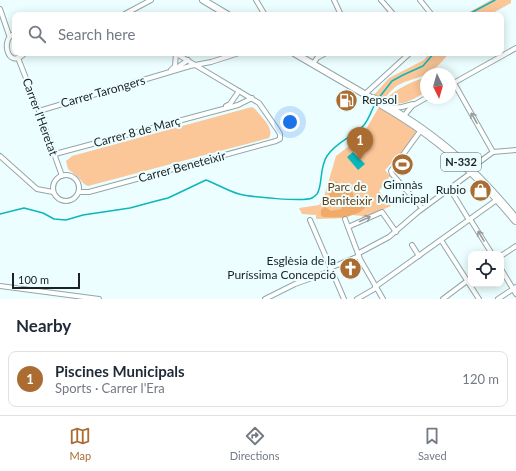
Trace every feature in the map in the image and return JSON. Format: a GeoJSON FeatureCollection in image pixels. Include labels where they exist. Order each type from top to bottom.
{"type":"FeatureCollection","features":[{"type":"Feature","properties":{"kind":"highway","name":"N-332"},"geometry":{"type":"LineString","coordinates":[[373,99],[422,129],[449,151],[471,170],[516,220]]}},
{"type":"Feature","properties":{"kind":"main road"},"geometry":{"type":"LineString","coordinates":[[203,0],[223,12]]}},
{"type":"Feature","properties":{"kind":"main road"},"geometry":{"type":"LineString","coordinates":[[299,56],[373,99]]}},
{"type":"Feature","properties":{"kind":"street"},"geometry":{"type":"LineString","coordinates":[[128,12],[150,0]]}},
{"type":"Feature","properties":{"kind":"street"},"geometry":{"type":"LineString","coordinates":[[256,0],[262,12]]}},
{"type":"Feature","properties":{"kind":"street"},"geometry":{"type":"LineString","coordinates":[[334,0],[340,12]]}},
{"type":"Feature","properties":{"kind":"street"},"geometry":{"type":"LineString","coordinates":[[381,0],[390,12]]}},
{"type":"Feature","properties":{"kind":"street"},"geometry":{"type":"LineString","coordinates":[[420,0],[430,12]]}},
{"type":"Feature","properties":{"kind":"street"},"geometry":{"type":"LineString","coordinates":[[0,9],[9,35]]}},
{"type":"Feature","properties":{"kind":"street"},"geometry":{"type":"LineString","coordinates":[[12,34],[6,37],[2,44],[3,52],[9,58],[18,58],[21,56]]}},
{"type":"Feature","properties":{"kind":"street"},"geometry":{"type":"LineString","coordinates":[[504,55],[516,48]]}},
{"type":"Feature","properties":{"kind":"street"},"geometry":{"type":"LineString","coordinates":[[166,74],[175,66],[175,56]]}},
{"type":"Feature","properties":{"kind":"street"},"geometry":{"type":"LineString","coordinates":[[181,56],[252,98]]}},
{"type":"Feature","properties":{"kind":"street","name":"Carrer Tarongers"},"geometry":{"type":"LineString","coordinates":[[39,111],[190,66],[211,62],[230,56]]}},
{"type":"Feature","properties":{"kind":"street"},"geometry":{"type":"LineString","coordinates":[[312,64],[321,56]]}},
{"type":"Feature","properties":{"kind":"street"},"geometry":{"type":"LineString","coordinates":[[365,94],[407,56]]}},
{"type":"Feature","properties":{"kind":"street"},"geometry":{"type":"LineString","coordinates":[[456,82],[502,56]]}},
{"type":"Feature","properties":{"kind":"street","name":"Carrer l'Heretat"},"geometry":{"type":"LineString","coordinates":[[18,58],[62,176]]}},
{"type":"Feature","properties":{"kind":"street","name":"Carrer Tarongers"},"geometry":{"type":"LineString","coordinates":[[166,74],[188,60]]}},
{"type":"Feature","properties":{"kind":"street","name":"Carrer 8 de Març"},"geometry":{"type":"LineString","coordinates":[[219,109],[230,104],[239,91]]}},
{"type":"Feature","properties":{"kind":"street"},"geometry":{"type":"LineString","coordinates":[[456,91],[492,152]]}},
{"type":"Feature","properties":{"kind":"street","name":"Carrer 8 de Març"},"geometry":{"type":"LineString","coordinates":[[55,154],[238,105],[252,98]]}},
{"type":"Feature","properties":{"kind":"street","name":"Carrer Beneteixir"},"geometry":{"type":"LineString","coordinates":[[79,192],[89,192],[280,139],[280,134],[264,108],[252,98]]}},
{"type":"Feature","properties":{"kind":"street"},"geometry":{"type":"LineString","coordinates":[[386,106],[405,106],[420,101]]}},
{"type":"Feature","properties":{"kind":"street"},"geometry":{"type":"LineString","coordinates":[[400,116],[416,103]]}},
{"type":"Feature","properties":{"kind":"street"},"geometry":{"type":"LineString","coordinates":[[400,116],[400,110],[405,106]]}},
{"type":"Feature","properties":{"kind":"street"},"geometry":{"type":"LineString","coordinates":[[422,129],[391,171],[422,208]]}},
{"type":"Feature","properties":{"kind":"street"},"geometry":{"type":"LineString","coordinates":[[265,299],[295,284],[331,269],[381,242],[396,232],[422,208],[450,189],[492,152],[516,150]]}},
{"type":"Feature","properties":{"kind":"street"},"geometry":{"type":"LineString","coordinates":[[0,156],[36,189],[53,192]]}},
{"type":"Feature","properties":{"kind":"street"},"geometry":{"type":"LineString","coordinates":[[62,176],[73,178],[78,184],[79,192],[75,198],[68,201],[57,198],[53,192],[55,181],[62,176]]}},
{"type":"Feature","properties":{"kind":"street"},"geometry":{"type":"LineString","coordinates":[[450,189],[490,251]]}},
{"type":"Feature","properties":{"kind":"street"},"geometry":{"type":"LineString","coordinates":[[357,299],[376,287],[498,199]]}},
{"type":"Feature","properties":{"kind":"street"},"geometry":{"type":"LineString","coordinates":[[348,227],[382,212],[396,232]]}},
{"type":"Feature","properties":{"kind":"street"},"geometry":{"type":"LineString","coordinates":[[345,219],[359,254],[383,299]]}},
{"type":"Feature","properties":{"kind":"street"},"geometry":{"type":"LineString","coordinates":[[310,220],[344,299]]}},
{"type":"Feature","properties":{"kind":"street"},"geometry":{"type":"LineString","coordinates":[[442,240],[468,279]]}},
{"type":"Feature","properties":{"kind":"street"},"geometry":{"type":"LineString","coordinates":[[412,246],[419,256]]}},
{"type":"Feature","properties":{"kind":"street"},"geometry":{"type":"LineString","coordinates":[[504,254],[516,246]]}},
{"type":"Feature","properties":{"kind":"street"},"geometry":{"type":"LineString","coordinates":[[504,273],[514,288],[516,294]]}},
{"type":"Feature","properties":{"kind":"street"},"geometry":{"type":"LineString","coordinates":[[443,299],[468,281]]}},
{"type":"Feature","properties":{"kind":"street"},"geometry":{"type":"LineString","coordinates":[[0,286],[99,299]]}},
{"type":"Feature","properties":{"kind":"street"},"geometry":{"type":"LineString","coordinates":[[473,287],[479,299]]}},
{"type":"Feature","properties":{"kind":"street"},"geometry":{"type":"LineString","coordinates":[[498,299],[514,288]]}},
{"type":"Feature","properties":{"kind":"green space"},"geometry":{"type":"Polygon","coordinates":[[[491,0],[511,0],[511,3],[494,12],[469,12],[491,0]]]}},
{"type":"Feature","properties":{"kind":"green space"},"geometry":{"type":"Polygon","coordinates":[[[427,56],[446,56],[435,68],[420,68],[420,77],[398,85],[385,99],[404,86],[420,79],[420,95],[412,100],[395,103],[389,102],[374,95],[389,78],[424,60],[427,56]]]}},
{"type":"Feature","properties":{"kind":"green space"},"geometry":{"type":"Polygon","coordinates":[[[252,107],[264,119],[269,127],[269,138],[88,186],[68,169],[66,161],[72,156],[252,107]]]}},
{"type":"Feature","properties":{"kind":"green space","name":"Parc de Beniteixir"},"geometry":{"type":"Polygon","coordinates":[[[379,107],[417,131],[403,151],[385,170],[390,176],[379,191],[391,206],[363,219],[362,216],[352,215],[346,218],[316,219],[316,215],[302,214],[299,208],[319,205],[323,200],[336,156],[362,136],[379,107]]]}},
{"type":"Feature","properties":{"kind":"green space","name":"Parc de Beniteixir"},"geometry":{"type":"Polygon","coordinates":[[[335,181],[349,189],[353,193],[354,199],[364,201],[365,208],[351,216],[323,217],[321,215],[321,210],[324,207],[331,211],[341,209],[343,205],[342,203],[331,198],[328,192],[330,186],[335,181]]]}},
{"type":"Feature","properties":{"kind":"water"},"geometry":{"type":"Polygon","coordinates":[[[353,152],[365,164],[358,170],[347,157],[353,152]]]}},
{"type":"Feature","properties":{"kind":"waterway"},"geometry":{"type":"LineString","coordinates":[[473,12],[495,0]]}},
{"type":"Feature","properties":{"kind":"waterway"},"geometry":{"type":"LineString","coordinates":[[378,99],[392,81],[423,66],[431,56]]}},
{"type":"Feature","properties":{"kind":"waterway"},"geometry":{"type":"LineString","coordinates":[[0,214],[24,208],[43,213],[54,219],[66,220],[83,215],[130,208],[168,198],[206,180],[239,194],[265,198],[312,198],[319,190],[323,166],[327,156],[335,147],[364,125],[375,104]]}},
{"type":"Feature","properties":{"kind":"place","name":"Repsol"},"geometry":{"type":"Point","coordinates":[346,100]}},
{"type":"Feature","properties":{"kind":"place","name":"Piscines Municipals"},"geometry":{"type":"Point","coordinates":[360,160]}},
{"type":"Feature","properties":{"kind":"place","name":"Gimnàs Municipal"},"geometry":{"type":"Point","coordinates":[403,164]}},
{"type":"Feature","properties":{"kind":"place","name":"Rubio"},"geometry":{"type":"Point","coordinates":[481,190]}},
{"type":"Feature","properties":{"kind":"place","name":"Esglèsia de la Puríssima Concepció"},"geometry":{"type":"Point","coordinates":[351,268]}}]}
